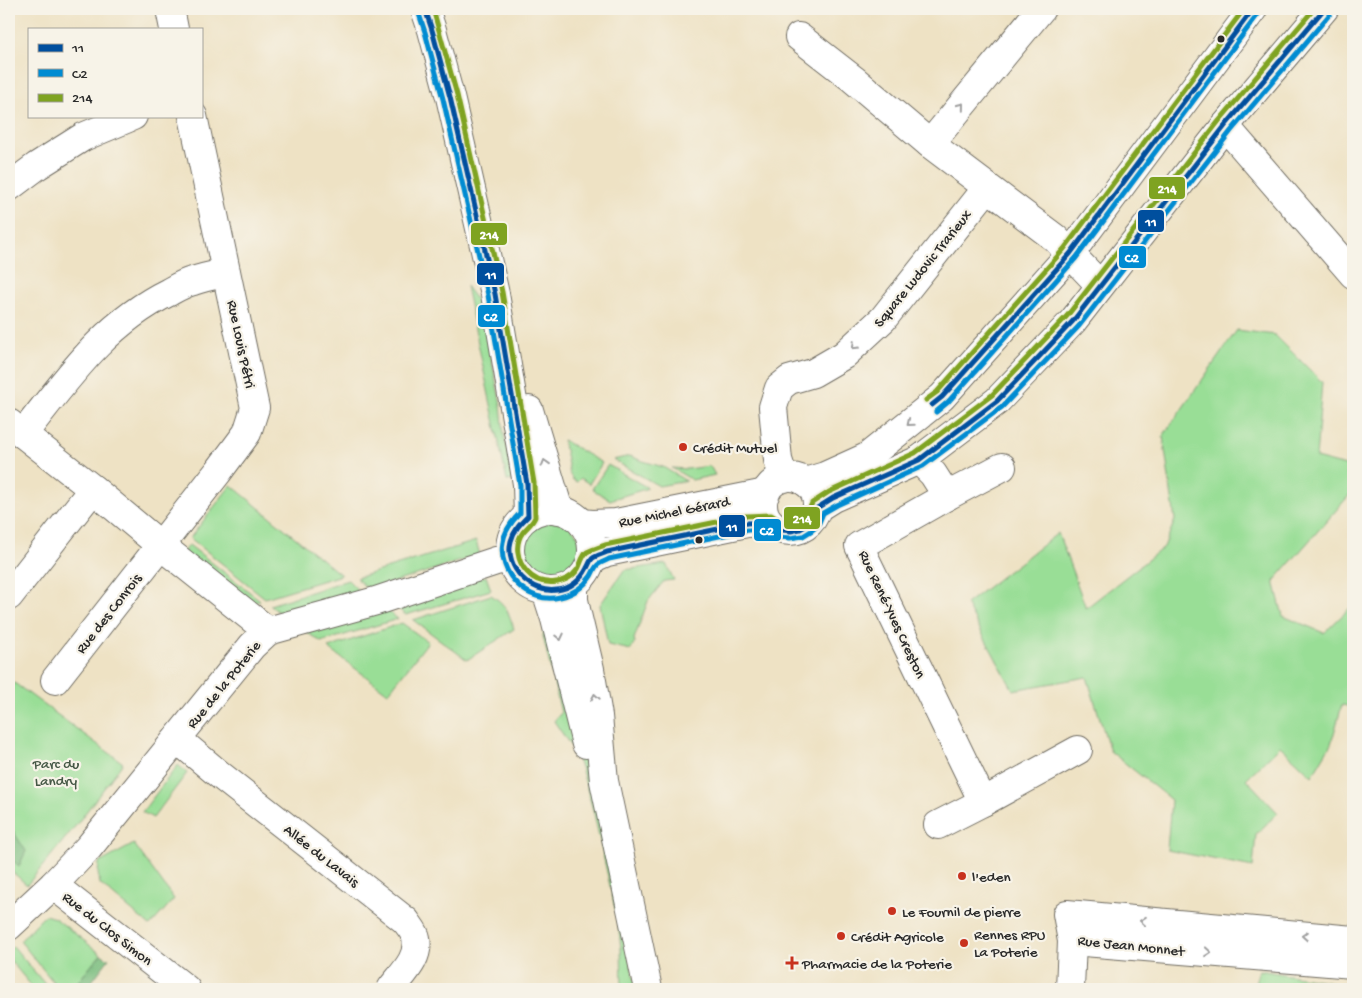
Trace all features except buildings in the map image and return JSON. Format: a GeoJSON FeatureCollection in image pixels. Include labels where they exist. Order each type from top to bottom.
{"type":"FeatureCollection","features":[{"type":"Feature","properties":{"kind":"street"},"geometry":{"type":"LineString","coordinates":[[170,9],[174,28]]}},
{"type":"Feature","properties":{"kind":"street"},"geometry":{"type":"LineString","coordinates":[[425,9],[450,97],[495,294],[526,484],[528,516]]}},
{"type":"Feature","properties":{"kind":"street"},"geometry":{"type":"LineString","coordinates":[[930,144],[1041,9]]}},
{"type":"Feature","properties":{"kind":"street","name":"Rue Michel Gérard"},"geometry":{"type":"LineString","coordinates":[[571,516],[592,524],[616,523],[825,476],[867,456],[942,397],[1070,254],[1253,9]]}},
{"type":"Feature","properties":{"kind":"street","name":"Rue Michel Gérard"},"geometry":{"type":"LineString","coordinates":[[591,558],[606,552],[747,523],[770,522],[782,530],[800,529],[812,520],[816,508],[833,498],[919,460],[997,401],[1073,321],[1225,126],[1324,9]]}},
{"type":"Feature","properties":{"kind":"street"},"geometry":{"type":"LineString","coordinates":[[799,36],[930,144],[1055,238],[1100,285]]}},
{"type":"Feature","properties":{"kind":"street"},"geometry":{"type":"LineString","coordinates":[[9,187],[37,166],[83,137],[128,118]]}},
{"type":"Feature","properties":{"kind":"street","name":"Rue Louis Pétri"},"geometry":{"type":"LineString","coordinates":[[160,545],[247,432],[255,408],[193,118]]}},
{"type":"Feature","properties":{"kind":"street"},"geometry":{"type":"LineString","coordinates":[[1225,126],[1353,274]]}},
{"type":"Feature","properties":{"kind":"street","name":"Square Ludovic Trarieux"},"geometry":{"type":"LineString","coordinates":[[785,484],[778,460],[773,407],[779,388],[789,380],[813,373],[844,356],[883,319],[987,188]]}},
{"type":"Feature","properties":{"kind":"street"},"geometry":{"type":"LineString","coordinates":[[226,273],[192,281],[176,288],[156,298],[124,320],[102,339],[16,429],[268,631]]}},
{"type":"Feature","properties":{"kind":"street"},"geometry":{"type":"LineString","coordinates":[[495,294],[514,352],[523,392],[571,516],[587,531],[591,540],[592,549],[589,566],[574,584],[556,591],[546,591],[532,586],[514,568],[511,558],[512,538],[515,530],[528,516],[543,510],[571,516]]}},
{"type":"Feature","properties":{"kind":"street"},"geometry":{"type":"LineString","coordinates":[[919,460],[933,474],[947,496]]}},
{"type":"Feature","properties":{"kind":"street","name":"Rue René-Yves Creston"},"geometry":{"type":"LineString","coordinates":[[983,802],[859,546],[1002,467]]}},
{"type":"Feature","properties":{"kind":"street"},"geometry":{"type":"LineString","coordinates":[[770,522],[764,508],[764,500],[785,484],[811,487],[817,500],[816,508]]}},
{"type":"Feature","properties":{"kind":"street"},"geometry":{"type":"LineString","coordinates":[[9,596],[93,489]]}},
{"type":"Feature","properties":{"kind":"street","name":"Rue des Conrois"},"geometry":{"type":"LineString","coordinates":[[55,680],[160,545]]}},
{"type":"Feature","properties":{"kind":"street","name":"Rue de la Poterie"},"geometry":{"type":"LineString","coordinates":[[9,926],[53,885],[89,847],[252,646],[268,631],[376,601],[511,558]]}},
{"type":"Feature","properties":{"kind":"street"},"geometry":{"type":"LineString","coordinates":[[574,584],[574,600],[590,669],[598,716],[604,781],[648,989]]}},
{"type":"Feature","properties":{"kind":"street"},"geometry":{"type":"LineString","coordinates":[[546,591],[555,619],[586,743],[604,781]]}},
{"type":"Feature","properties":{"kind":"street","name":"Allée du Lavais"},"geometry":{"type":"LineString","coordinates":[[177,739],[406,921],[416,936],[416,952],[411,964],[391,989]]}},
{"type":"Feature","properties":{"kind":"street"},"geometry":{"type":"LineString","coordinates":[[938,825],[1078,750]]}},
{"type":"Feature","properties":{"kind":"street","name":"Rue du Clos Simon"},"geometry":{"type":"LineString","coordinates":[[53,885],[186,989]]}},
{"type":"Feature","properties":{"kind":"street","name":"Rue Jean Monnet"},"geometry":{"type":"LineString","coordinates":[[1353,940],[1067,914],[1072,941],[1353,964]]}},
{"type":"Feature","properties":{"kind":"street"},"geometry":{"type":"LineString","coordinates":[[1070,989],[1072,941]]}},
{"type":"Feature","properties":{"kind":"green space"},"geometry":{"type":"Polygon","coordinates":[[[466,286],[480,305],[501,405],[504,436],[514,480],[507,481],[466,286]]]}},
{"type":"Feature","properties":{"kind":"green space"},"geometry":{"type":"Polygon","coordinates":[[[1237,330],[1275,335],[1322,382],[1316,458],[1353,468],[1353,491],[1274,581],[1283,616],[1324,633],[1353,605],[1353,707],[1342,705],[1331,744],[1312,776],[1280,746],[1246,779],[1278,813],[1256,834],[1253,867],[1167,850],[1171,800],[1110,751],[1087,677],[1013,690],[966,604],[1058,533],[1086,608],[1164,547],[1175,520],[1163,436],[1237,330]]]}},
{"type":"Feature","properties":{"kind":"green space"},"geometry":{"type":"Polygon","coordinates":[[[563,440],[602,463],[589,484],[581,478],[577,482],[570,475],[563,440]]]}},
{"type":"Feature","properties":{"kind":"green space"},"geometry":{"type":"Polygon","coordinates":[[[630,456],[663,467],[686,481],[659,486],[613,460],[630,456]]]}},
{"type":"Feature","properties":{"kind":"green space"},"geometry":{"type":"Polygon","coordinates":[[[608,465],[648,488],[610,500],[592,489],[608,465]]]}},
{"type":"Feature","properties":{"kind":"green space"},"geometry":{"type":"Polygon","coordinates":[[[710,466],[715,475],[692,480],[672,468],[687,469],[710,466]]]}},
{"type":"Feature","properties":{"kind":"green space"},"geometry":{"type":"Polygon","coordinates":[[[231,485],[341,575],[265,598],[190,538],[231,485]]]}},
{"type":"Feature","properties":{"kind":"green space"},"geometry":{"type":"Polygon","coordinates":[[[551,520],[568,525],[576,533],[581,550],[576,567],[568,575],[551,580],[534,575],[526,567],[521,550],[526,533],[534,525],[551,520]]]}},
{"type":"Feature","properties":{"kind":"green space"},"geometry":{"type":"Polygon","coordinates":[[[476,541],[480,555],[369,590],[356,578],[476,541]]]}},
{"type":"Feature","properties":{"kind":"green space"},"geometry":{"type":"Polygon","coordinates":[[[189,545],[260,600],[250,605],[183,552],[189,545]]]}},
{"type":"Feature","properties":{"kind":"green space"},"geometry":{"type":"Polygon","coordinates":[[[666,564],[674,580],[664,581],[648,601],[631,650],[608,645],[600,605],[624,570],[666,564]]]}},
{"type":"Feature","properties":{"kind":"green space"},"geometry":{"type":"Polygon","coordinates":[[[486,576],[491,590],[406,615],[392,604],[486,576]]]}},
{"type":"Feature","properties":{"kind":"green space"},"geometry":{"type":"Polygon","coordinates":[[[348,580],[360,592],[284,617],[270,605],[348,580]]]}},
{"type":"Feature","properties":{"kind":"green space"},"geometry":{"type":"Polygon","coordinates":[[[491,595],[506,609],[514,629],[467,660],[413,620],[491,595]]]}},
{"type":"Feature","properties":{"kind":"green space"},"geometry":{"type":"Polygon","coordinates":[[[382,607],[398,619],[321,642],[306,632],[382,607]]]}},
{"type":"Feature","properties":{"kind":"green space"},"geometry":{"type":"Polygon","coordinates":[[[402,623],[428,642],[388,693],[328,648],[402,623]]]}},
{"type":"Feature","properties":{"kind":"green space"},"geometry":{"type":"Polygon","coordinates":[[[550,630],[572,724],[585,762],[607,849],[636,989],[622,989],[618,922],[594,814],[581,767],[572,748],[554,721],[561,713],[543,636],[544,631],[550,630]]]}},
{"type":"Feature","properties":{"kind":"green space","name":"Parc du Landry"},"geometry":{"type":"Polygon","coordinates":[[[9,679],[123,763],[77,824],[27,885],[9,869],[9,679]]]}},
{"type":"Feature","properties":{"kind":"green space"},"geometry":{"type":"Polygon","coordinates":[[[178,765],[187,773],[153,818],[142,812],[178,765]]]}},
{"type":"Feature","properties":{"kind":"green space"},"geometry":{"type":"Polygon","coordinates":[[[9,825],[26,851],[19,866],[9,857],[9,825]]]}},
{"type":"Feature","properties":{"kind":"green space"},"geometry":{"type":"Polygon","coordinates":[[[134,844],[174,899],[150,926],[100,884],[99,863],[134,844]]]}},
{"type":"Feature","properties":{"kind":"green space"},"geometry":{"type":"Polygon","coordinates":[[[45,915],[55,918],[101,954],[72,989],[59,989],[20,941],[45,915]]]}},
{"type":"Feature","properties":{"kind":"green space"},"geometry":{"type":"Polygon","coordinates":[[[13,946],[49,989],[34,989],[9,959],[9,950],[13,946]]]}},
{"type":"Feature","properties":{"kind":"green space"},"geometry":{"type":"Polygon","coordinates":[[[101,954],[109,959],[86,989],[72,989],[101,954]]]}},
{"type":"Feature","properties":{"kind":"green space"},"geometry":{"type":"Polygon","coordinates":[[[1259,970],[1332,982],[1332,989],[1253,989],[1259,970]]]}},
{"type":"Feature","properties":{"kind":"transit line","name":"11"},"geometry":{"type":"LineString","coordinates":[[425,9],[450,97],[495,294],[527,484],[528,516],[512,537],[510,551],[512,561],[522,577],[529,583],[547,590],[557,590],[571,586],[582,576],[592,559],[607,552],[747,523],[770,522],[782,530],[800,529],[812,520],[817,508],[833,498],[919,460],[997,401],[1073,321],[1225,126],[1324,9]]}},
{"type":"Feature","properties":{"kind":"transit line","name":"214"},"geometry":{"type":"LineString","coordinates":[[433,9],[457,95],[502,292],[534,483],[535,517],[518,542],[519,558],[524,568],[532,577],[546,582],[567,579],[578,569],[587,552],[605,545],[746,516],[771,515],[784,523],[797,522],[806,516],[812,503],[829,492],[915,453],[992,395],[1067,316],[1219,121],[1314,9]]}},
{"type":"Feature","properties":{"kind":"transit line","name":"214"},"geometry":{"type":"LineString","coordinates":[[926,400],[937,392],[1064,249],[1244,9]]}},
{"type":"Feature","properties":{"kind":"transit line","name":"11"},"geometry":{"type":"LineString","coordinates":[[932,405],[942,397],[1070,254],[1253,9]]}},
{"type":"Feature","properties":{"kind":"transit line","name":"C2"},"geometry":{"type":"LineString","coordinates":[[418,11],[443,99],[488,295],[520,485],[520,513],[505,534],[502,554],[505,565],[517,584],[537,596],[548,598],[565,596],[577,590],[585,584],[598,565],[609,559],[748,530],[767,530],[779,537],[803,536],[818,525],[823,513],[923,466],[1002,407],[1079,326],[1231,131],[1330,14]]}},
{"type":"Feature","properties":{"kind":"transit line","name":"C2"},"geometry":{"type":"LineString","coordinates":[[936,412],[948,402],[1076,258],[1259,13]]}},
{"type":"Feature","properties":{"kind":"place","name":"Crédit Mutuel"},"geometry":{"type":"Point","coordinates":[683,447]}},
{"type":"Feature","properties":{"kind":"place","name":"l'eden"},"geometry":{"type":"Point","coordinates":[962,876]}},
{"type":"Feature","properties":{"kind":"place","name":"Le Fournil de pierre"},"geometry":{"type":"Point","coordinates":[892,911]}},
{"type":"Feature","properties":{"kind":"place","name":"Crédit Agricole"},"geometry":{"type":"Point","coordinates":[841,936]}},
{"type":"Feature","properties":{"kind":"place","name":"Rennes RPU La Poterie"},"geometry":{"type":"Point","coordinates":[964,943]}},
{"type":"Feature","properties":{"kind":"place","name":"Pharmacie de la Poterie"},"geometry":{"type":"Point","coordinates":[792,963]}}]}
